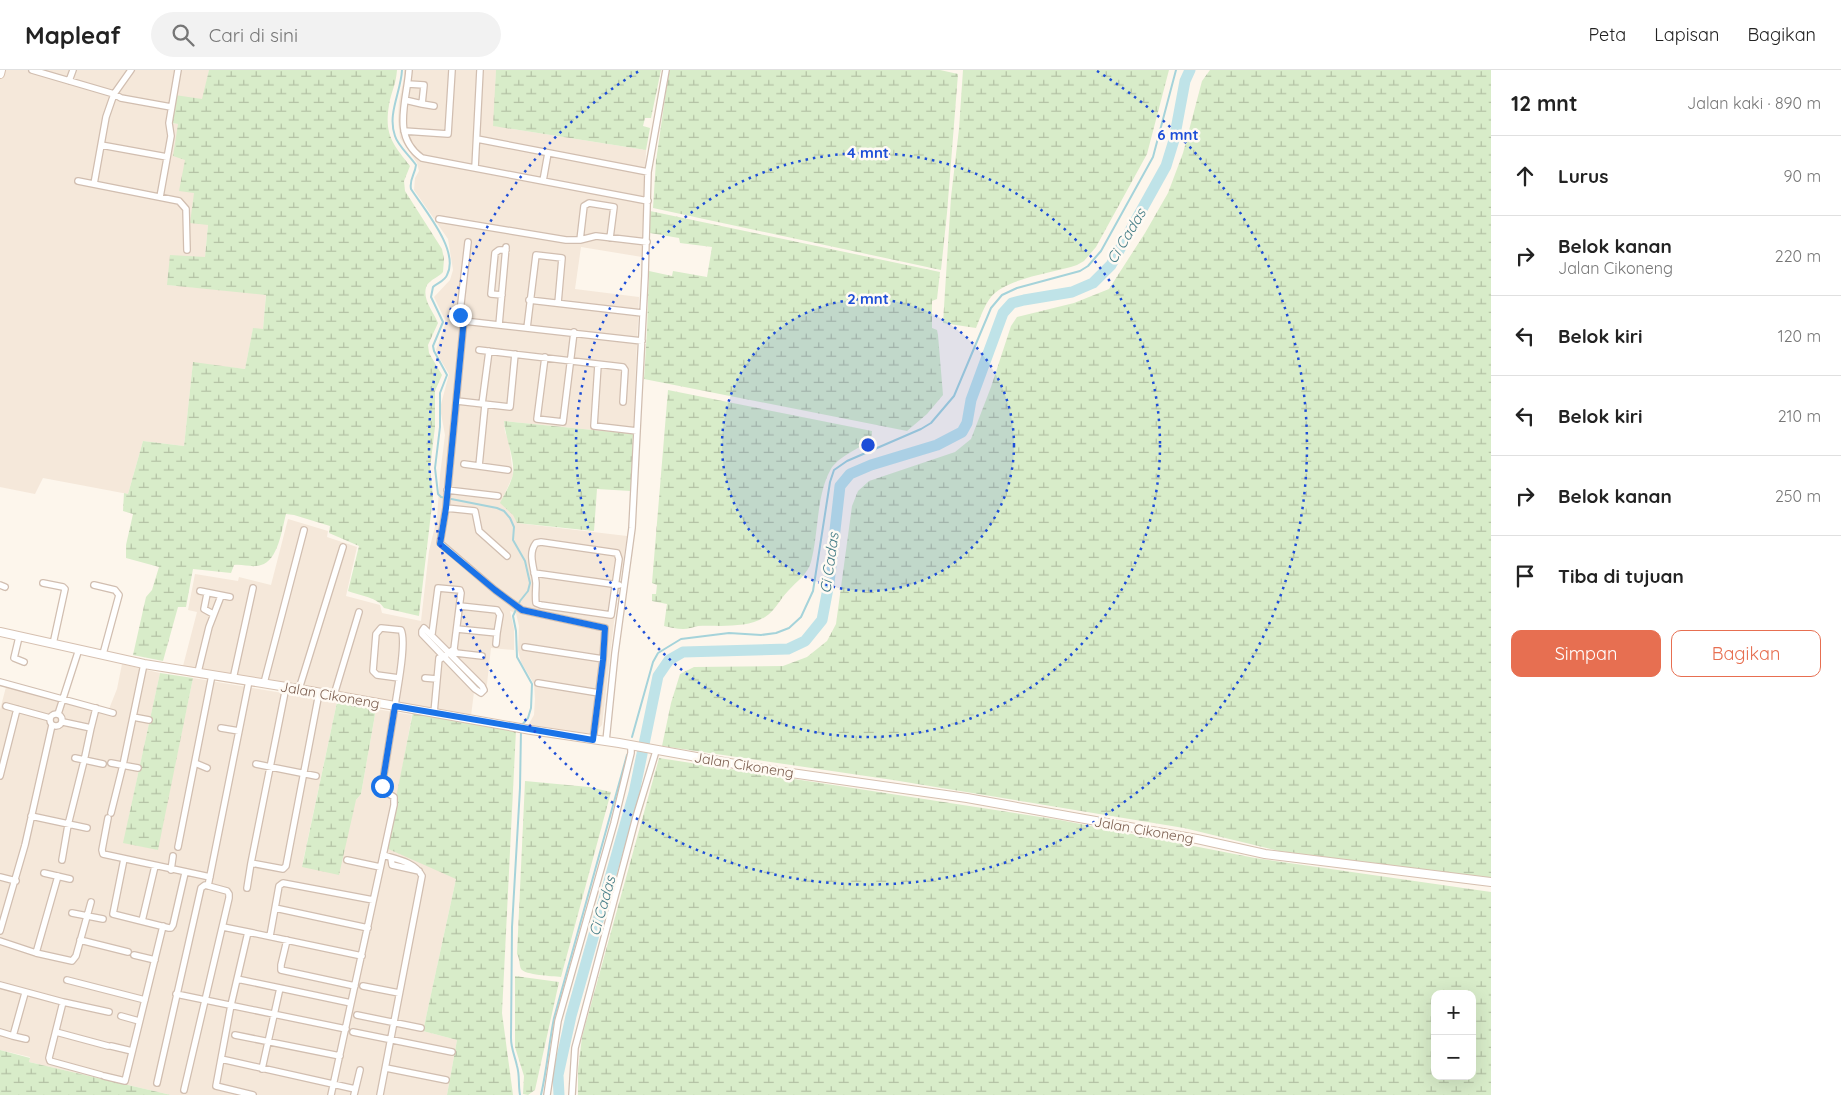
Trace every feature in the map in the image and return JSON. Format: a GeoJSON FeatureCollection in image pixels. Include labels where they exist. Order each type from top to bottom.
{"type":"FeatureCollection","features":[{"type":"Feature","properties":{"kind":"street"},"geometry":{"type":"LineString","coordinates":[[0,74],[1,70]]}},
{"type":"Feature","properties":{"kind":"street"},"geometry":{"type":"LineString","coordinates":[[32,70],[114,94],[121,98],[171,107]]}},
{"type":"Feature","properties":{"kind":"street"},"geometry":{"type":"LineString","coordinates":[[69,81],[73,70]]}},
{"type":"Feature","properties":{"kind":"street"},"geometry":{"type":"LineString","coordinates":[[94,184],[106,117],[114,94],[131,70]]}},
{"type":"Feature","properties":{"kind":"street"},"geometry":{"type":"LineString","coordinates":[[160,197],[171,136],[168,123],[178,70]]}},
{"type":"Feature","properties":{"kind":"street"},"geometry":{"type":"LineString","coordinates":[[409,70],[402,123],[408,144],[422,158],[648,201]]}},
{"type":"Feature","properties":{"kind":"street"},"geometry":{"type":"LineString","coordinates":[[404,131],[448,134],[452,70]]}},
{"type":"Feature","properties":{"kind":"street"},"geometry":{"type":"LineString","coordinates":[[475,168],[480,70]]}},
{"type":"Feature","properties":{"kind":"street"},"geometry":{"type":"LineString","coordinates":[[606,742],[632,528],[647,242],[648,172],[666,70]]}},
{"type":"Feature","properties":{"kind":"street"},"geometry":{"type":"LineString","coordinates":[[408,84],[424,85],[422,104]]}},
{"type":"Feature","properties":{"kind":"street"},"geometry":{"type":"LineString","coordinates":[[405,100],[434,106]]}},
{"type":"Feature","properties":{"kind":"street"},"geometry":{"type":"LineString","coordinates":[[477,139],[648,172]]}},
{"type":"Feature","properties":{"kind":"street"},"geometry":{"type":"LineString","coordinates":[[101,145],[167,157]]}},
{"type":"Feature","properties":{"kind":"street"},"geometry":{"type":"LineString","coordinates":[[543,181],[548,153]]}},
{"type":"Feature","properties":{"kind":"street"},"geometry":{"type":"LineString","coordinates":[[78,181],[179,200],[186,209],[188,250]]}},
{"type":"Feature","properties":{"kind":"street"},"geometry":{"type":"LineString","coordinates":[[580,240],[584,206],[589,203],[614,207],[610,238]]}},
{"type":"Feature","properties":{"kind":"street"},"geometry":{"type":"LineString","coordinates":[[439,219],[566,240],[580,240],[592,237],[647,242]]}},
{"type":"Feature","properties":{"kind":"street"},"geometry":{"type":"LineString","coordinates":[[468,242],[460,312],[464,321],[457,401],[446,508],[440,545],[522,610],[603,627],[605,630],[603,660],[593,740]]}},
{"type":"Feature","properties":{"kind":"street"},"geometry":{"type":"LineString","coordinates":[[499,325],[502,295],[506,249],[495,253],[491,294],[502,295]]}},
{"type":"Feature","properties":{"kind":"street"},"geometry":{"type":"LineString","coordinates":[[527,328],[536,256],[560,257],[563,260],[558,303]]}},
{"type":"Feature","properties":{"kind":"street"},"geometry":{"type":"LineString","coordinates":[[530,300],[642,313]]}},
{"type":"Feature","properties":{"kind":"street"},"geometry":{"type":"LineString","coordinates":[[464,321],[642,341]]}},
{"type":"Feature","properties":{"kind":"street"},"geometry":{"type":"LineString","coordinates":[[545,357],[538,419],[564,422],[574,332]]}},
{"type":"Feature","properties":{"kind":"street"},"geometry":{"type":"LineString","coordinates":[[479,350],[625,368],[624,402]]}},
{"type":"Feature","properties":{"kind":"street"},"geometry":{"type":"LineString","coordinates":[[479,466],[489,351]]}},
{"type":"Feature","properties":{"kind":"street"},"geometry":{"type":"LineString","coordinates":[[457,401],[511,406],[515,354]]}},
{"type":"Feature","properties":{"kind":"street"},"geometry":{"type":"LineString","coordinates":[[598,365],[592,422],[594,426],[637,431]]}},
{"type":"Feature","properties":{"kind":"street"},"geometry":{"type":"LineString","coordinates":[[464,464],[508,470]]}},
{"type":"Feature","properties":{"kind":"street"},"geometry":{"type":"LineString","coordinates":[[447,495],[498,496]]}},
{"type":"Feature","properties":{"kind":"street"},"geometry":{"type":"LineString","coordinates":[[446,508],[476,511],[479,531],[507,556]]}},
{"type":"Feature","properties":{"kind":"street"},"geometry":{"type":"LineString","coordinates":[[264,683],[304,530]]}},
{"type":"Feature","properties":{"kind":"street"},"geometry":{"type":"LineString","coordinates":[[536,543],[615,552],[618,555],[613,612],[609,615],[538,605],[535,601],[536,581],[534,573],[532,560],[536,543]]}},
{"type":"Feature","properties":{"kind":"street"},"geometry":{"type":"LineString","coordinates":[[299,689],[343,547]]}},
{"type":"Feature","properties":{"kind":"street"},"geometry":{"type":"LineString","coordinates":[[534,573],[624,585]]}},
{"type":"Feature","properties":{"kind":"street"},"geometry":{"type":"LineString","coordinates":[[43,583],[64,587],[65,589],[53,644]]}},
{"type":"Feature","properties":{"kind":"street"},"geometry":{"type":"LineString","coordinates":[[94,585],[115,590],[119,595],[103,654]]}},
{"type":"Feature","properties":{"kind":"street"},"geometry":{"type":"LineString","coordinates":[[233,679],[253,588]]}},
{"type":"Feature","properties":{"kind":"street"},"geometry":{"type":"LineString","coordinates":[[432,634],[438,588],[460,590],[458,629],[452,650],[441,656]]}},
{"type":"Feature","properties":{"kind":"street"},"geometry":{"type":"LineString","coordinates":[[200,591],[207,594],[230,597]]}},
{"type":"Feature","properties":{"kind":"street"},"geometry":{"type":"LineString","coordinates":[[207,594],[204,609],[213,614]]}},
{"type":"Feature","properties":{"kind":"street"},"geometry":{"type":"LineString","coordinates":[[198,672],[213,614],[221,596]]}},
{"type":"Feature","properties":{"kind":"street"},"geometry":{"type":"LineString","coordinates":[[460,606],[499,611],[496,644]]}},
{"type":"Feature","properties":{"kind":"street"},"geometry":{"type":"LineString","coordinates":[[334,695],[359,612]]}},
{"type":"Feature","properties":{"kind":"street"},"geometry":{"type":"LineString","coordinates":[[331,1095],[352,1004],[394,799],[382,786],[399,678],[403,632],[401,630],[382,628],[376,634],[373,671],[377,675],[399,678]]}},
{"type":"Feature","properties":{"kind":"street"},"geometry":{"type":"LineString","coordinates":[[452,650],[482,686],[484,690],[482,693],[475,689],[441,656],[422,634],[422,631],[426,628],[441,644],[452,650],[456,653],[482,656]]}},
{"type":"Feature","properties":{"kind":"street"},"geometry":{"type":"LineString","coordinates":[[458,629],[497,633]]}},
{"type":"Feature","properties":{"kind":"street","name":"Jalan Cikoneng"},"geometry":{"type":"LineString","coordinates":[[0,632],[144,664],[212,674],[763,769],[891,787],[1145,829],[1266,854],[1491,882]]}},
{"type":"Feature","properties":{"kind":"street"},"geometry":{"type":"LineString","coordinates":[[19,637],[14,658],[24,662]]}},
{"type":"Feature","properties":{"kind":"street"},"geometry":{"type":"LineString","coordinates":[[434,713],[441,644]]}},
{"type":"Feature","properties":{"kind":"street"},"geometry":{"type":"LineString","coordinates":[[525,647],[603,660]]}},
{"type":"Feature","properties":{"kind":"street"},"geometry":{"type":"LineString","coordinates":[[58,714],[79,649]]}},
{"type":"Feature","properties":{"kind":"street"},"geometry":{"type":"LineString","coordinates":[[144,664],[102,853],[210,878]]}},
{"type":"Feature","properties":{"kind":"street"},"geometry":{"type":"LineString","coordinates":[[178,847],[212,674]]}},
{"type":"Feature","properties":{"kind":"street"},"geometry":{"type":"LineString","coordinates":[[425,678],[437,679]]}},
{"type":"Feature","properties":{"kind":"street"},"geometry":{"type":"LineString","coordinates":[[208,886],[249,681]]}},
{"type":"Feature","properties":{"kind":"street"},"geometry":{"type":"LineString","coordinates":[[0,682],[113,713]]}},
{"type":"Feature","properties":{"kind":"street"},"geometry":{"type":"LineString","coordinates":[[538,683],[599,693]]}},
{"type":"Feature","properties":{"kind":"street"},"geometry":{"type":"LineString","coordinates":[[248,888],[251,863],[286,687]]}},
{"type":"Feature","properties":{"kind":"street"},"geometry":{"type":"LineString","coordinates":[[251,863],[285,868],[319,693]]}},
{"type":"Feature","properties":{"kind":"street"},"geometry":{"type":"LineString","coordinates":[[6,706],[50,718]]}},
{"type":"Feature","properties":{"kind":"street"},"geometry":{"type":"LineString","coordinates":[[62,860],[68,825],[96,708]]}},
{"type":"Feature","properties":{"kind":"street"},"geometry":{"type":"LineString","coordinates":[[0,776],[17,709]]}},
{"type":"Feature","properties":{"kind":"street"},"geometry":{"type":"LineString","coordinates":[[50,718],[53,714],[58,714]]}},
{"type":"Feature","properties":{"kind":"street"},"geometry":{"type":"LineString","coordinates":[[58,714],[62,717],[63,722]]}},
{"type":"Feature","properties":{"kind":"street"},"geometry":{"type":"LineString","coordinates":[[133,717],[149,720]]}},
{"type":"Feature","properties":{"kind":"street"},"geometry":{"type":"LineString","coordinates":[[0,931],[16,881],[32,816],[52,725],[50,718]]}},
{"type":"Feature","properties":{"kind":"street"},"geometry":{"type":"LineString","coordinates":[[52,725],[57,726],[63,722],[91,728]]}},
{"type":"Feature","properties":{"kind":"street"},"geometry":{"type":"LineString","coordinates":[[221,728],[239,731]]}},
{"type":"Feature","properties":{"kind":"street"},"geometry":{"type":"LineString","coordinates":[[547,1095],[558,1021],[614,823],[633,746]]}},
{"type":"Feature","properties":{"kind":"street"},"geometry":{"type":"LineString","coordinates":[[572,1095],[575,1048],[655,751]]}},
{"type":"Feature","properties":{"kind":"street"},"geometry":{"type":"LineString","coordinates":[[75,758],[103,764]]}},
{"type":"Feature","properties":{"kind":"street"},"geometry":{"type":"LineString","coordinates":[[234,759],[242,761]]}},
{"type":"Feature","properties":{"kind":"street"},"geometry":{"type":"LineString","coordinates":[[111,762],[138,768]]}},
{"type":"Feature","properties":{"kind":"street"},"geometry":{"type":"LineString","coordinates":[[194,763],[208,768]]}},
{"type":"Feature","properties":{"kind":"street"},"geometry":{"type":"LineString","coordinates":[[256,764],[316,776]]}},
{"type":"Feature","properties":{"kind":"street"},"geometry":{"type":"LineString","coordinates":[[32,816],[87,828]]}},
{"type":"Feature","properties":{"kind":"street"},"geometry":{"type":"LineString","coordinates":[[380,1095],[422,876],[419,871],[392,865],[391,858],[383,855]]}},
{"type":"Feature","properties":{"kind":"street"},"geometry":{"type":"LineString","coordinates":[[171,870],[173,856]]}},
{"type":"Feature","properties":{"kind":"street"},"geometry":{"type":"LineString","coordinates":[[124,859],[114,915],[171,928],[184,873]]}},
{"type":"Feature","properties":{"kind":"street"},"geometry":{"type":"LineString","coordinates":[[347,860],[380,868]]}},
{"type":"Feature","properties":{"kind":"street"},"geometry":{"type":"LineString","coordinates":[[142,921],[155,866]]}},
{"type":"Feature","properties":{"kind":"street"},"geometry":{"type":"LineString","coordinates":[[44,873],[70,879]]}},
{"type":"Feature","properties":{"kind":"street"},"geometry":{"type":"LineString","coordinates":[[36,953],[58,876]]}},
{"type":"Feature","properties":{"kind":"street"},"geometry":{"type":"LineString","coordinates":[[0,877],[16,881]]}},
{"type":"Feature","properties":{"kind":"street"},"geometry":{"type":"LineString","coordinates":[[270,936],[280,886],[283,883],[373,900]]}},
{"type":"Feature","properties":{"kind":"street"},"geometry":{"type":"LineString","coordinates":[[157,1083],[201,888],[208,886],[227,891],[229,894],[223,927],[184,1090]]}},
{"type":"Feature","properties":{"kind":"street"},"geometry":{"type":"LineString","coordinates":[[0,941],[36,953],[72,961],[76,956],[91,902]]}},
{"type":"Feature","properties":{"kind":"street"},"geometry":{"type":"LineString","coordinates":[[275,908],[368,928]]}},
{"type":"Feature","properties":{"kind":"street"},"geometry":{"type":"LineString","coordinates":[[72,912],[86,917],[103,919]]}},
{"type":"Feature","properties":{"kind":"street"},"geometry":{"type":"LineString","coordinates":[[63,1002],[49,1058],[50,1061],[124,1081],[163,926]]}},
{"type":"Feature","properties":{"kind":"street"},"geometry":{"type":"LineString","coordinates":[[223,927],[362,956]]}},
{"type":"Feature","properties":{"kind":"street"},"geometry":{"type":"LineString","coordinates":[[248,932],[231,1006],[217,1086],[254,1095]]}},
{"type":"Feature","properties":{"kind":"street"},"geometry":{"type":"LineString","coordinates":[[80,940],[155,960]]}},
{"type":"Feature","properties":{"kind":"street"},"geometry":{"type":"LineString","coordinates":[[288,940],[281,970],[355,986]]}},
{"type":"Feature","properties":{"kind":"street"},"geometry":{"type":"LineString","coordinates":[[237,979],[352,1004]]}},
{"type":"Feature","properties":{"kind":"street"},"geometry":{"type":"LineString","coordinates":[[67,980],[145,1000]]}},
{"type":"Feature","properties":{"kind":"street"},"geometry":{"type":"LineString","coordinates":[[0,985],[25,993],[109,1012]]}},
{"type":"Feature","properties":{"kind":"street"},"geometry":{"type":"LineString","coordinates":[[363,986],[399,993]]}},
{"type":"Feature","properties":{"kind":"street"},"geometry":{"type":"LineString","coordinates":[[262,1068],[280,988]]}},
{"type":"Feature","properties":{"kind":"street"},"geometry":{"type":"LineString","coordinates":[[13,1036],[25,993]]}},
{"type":"Feature","properties":{"kind":"street"},"geometry":{"type":"LineString","coordinates":[[176,994],[346,1029]]}},
{"type":"Feature","properties":{"kind":"street"},"geometry":{"type":"LineString","coordinates":[[357,1015],[421,1028]]}},
{"type":"Feature","properties":{"kind":"street"},"geometry":{"type":"LineString","coordinates":[[122,1016],[139,1020]]}},
{"type":"Feature","properties":{"kind":"street"},"geometry":{"type":"LineString","coordinates":[[0,1032],[26,1039]]}},
{"type":"Feature","properties":{"kind":"street"},"geometry":{"type":"LineString","coordinates":[[56,1032],[132,1051]]}},
{"type":"Feature","properties":{"kind":"street"},"geometry":{"type":"LineString","coordinates":[[353,1032],[452,1052]]}},
{"type":"Feature","properties":{"kind":"street"},"geometry":{"type":"LineString","coordinates":[[235,1035],[340,1056]]}},
{"type":"Feature","properties":{"kind":"street"},"geometry":{"type":"LineString","coordinates":[[221,1059],[334,1084],[354,1092],[360,1070]]}},
{"type":"Feature","properties":{"kind":"street"},"geometry":{"type":"LineString","coordinates":[[386,1068],[446,1080]]}},
{"type":"Feature","properties":{"kind":"shaded area"},"geometry":{"type":"Polygon","coordinates":[[[0,70],[209,70],[203,99],[172,123],[178,124],[194,193],[208,225],[205,258],[168,285],[266,294],[263,329],[253,329],[245,369],[193,363],[184,446],[143,441],[128,494],[43,478],[35,494],[0,487],[0,70]]]}},
{"type":"Feature","properties":{"kind":"shaded area"},"geometry":{"type":"Polygon","coordinates":[[[404,70],[496,70],[494,126],[646,150],[642,257],[581,247],[575,289],[639,297],[633,434],[504,421],[513,475],[501,503],[514,515],[517,523],[627,536],[614,622],[602,725],[595,732],[580,735],[527,727],[534,715],[534,684],[521,662],[518,650],[519,626],[516,613],[510,611],[514,629],[514,650],[491,648],[486,693],[474,692],[471,716],[354,694],[183,666],[197,612],[188,610],[195,574],[238,581],[239,577],[271,585],[288,519],[328,531],[327,537],[357,547],[346,596],[380,605],[382,613],[421,621],[429,551],[437,518],[445,435],[440,408],[449,374],[436,350],[446,322],[434,297],[450,280],[453,270],[448,239],[414,190],[415,178],[419,171],[417,163],[400,138],[398,121],[399,102],[404,70]]]}},
{"type":"Feature","properties":{"kind":"shaded area"},"geometry":{"type":"Polygon","coordinates":[[[122,664],[160,673],[128,821],[157,850],[193,678],[337,702],[302,866],[361,794],[376,709],[412,715],[396,802],[456,879],[423,1031],[457,1040],[447,1095],[171,1095],[29,1062],[30,1057],[0,1050],[0,710],[7,683],[109,709],[117,689],[122,664]]]}},
{"type":"Feature","properties":{"kind":"green space"},"geometry":{"type":"Polygon","coordinates":[[[209,70],[397,70],[389,105],[389,132],[395,145],[410,166],[404,181],[405,191],[442,249],[444,259],[443,272],[427,285],[425,295],[438,323],[428,345],[429,353],[442,375],[435,391],[435,427],[430,468],[433,496],[419,616],[384,608],[373,599],[348,591],[359,546],[329,533],[330,526],[286,514],[278,544],[272,557],[267,562],[254,566],[234,565],[231,573],[193,569],[186,607],[178,607],[163,661],[133,655],[146,597],[152,590],[159,567],[126,558],[126,545],[133,514],[123,511],[124,493],[128,494],[143,441],[184,446],[193,362],[245,369],[253,328],[263,329],[266,295],[167,285],[170,255],[205,257],[208,225],[190,223],[194,193],[179,191],[185,160],[173,156],[178,124],[172,123],[175,95],[202,99],[209,70]]]}},
{"type":"Feature","properties":{"kind":"green space"},"geometry":{"type":"Polygon","coordinates":[[[496,70],[661,70],[651,118],[645,118],[643,126],[650,128],[646,150],[493,126],[496,70]]]}},
{"type":"Feature","properties":{"kind":"green space"},"geometry":{"type":"Polygon","coordinates":[[[669,70],[940,70],[958,74],[941,270],[653,208],[656,161],[669,70]]]}},
{"type":"Feature","properties":{"kind":"green space"},"geometry":{"type":"Polygon","coordinates":[[[963,70],[1169,70],[1147,154],[1096,247],[1084,261],[1077,265],[1031,277],[998,290],[986,304],[976,328],[943,323],[951,197],[959,129],[963,70]]]}},
{"type":"Feature","properties":{"kind":"green space"},"geometry":{"type":"Polygon","coordinates":[[[1210,70],[1491,70],[1491,878],[1279,851],[1184,828],[893,780],[662,746],[671,703],[680,674],[694,667],[783,666],[807,657],[827,641],[836,624],[852,506],[858,491],[869,481],[955,452],[971,439],[991,387],[1011,326],[1017,317],[1074,303],[1109,289],[1168,193],[1183,153],[1202,81],[1210,70]]]}},
{"type":"Feature","properties":{"kind":"green space"},"geometry":{"type":"Polygon","coordinates":[[[650,211],[940,272],[937,299],[932,301],[932,328],[937,330],[938,335],[943,395],[927,414],[907,431],[644,379],[649,271],[672,276],[673,271],[707,277],[712,247],[680,243],[679,238],[650,233],[650,211]]]}},
{"type":"Feature","properties":{"kind":"green space"},"geometry":{"type":"Polygon","coordinates":[[[668,390],[872,431],[871,441],[838,461],[826,479],[820,502],[814,550],[807,570],[785,594],[772,612],[758,621],[732,626],[674,628],[664,626],[667,604],[652,601],[652,594],[656,594],[657,585],[652,583],[668,390]]]}},
{"type":"Feature","properties":{"kind":"green space"},"geometry":{"type":"Polygon","coordinates":[[[504,421],[633,434],[631,491],[597,489],[594,531],[517,523],[513,515],[500,503],[513,474],[513,461],[504,421]]]}},
{"type":"Feature","properties":{"kind":"green space"},"geometry":{"type":"Polygon","coordinates":[[[160,673],[193,678],[158,850],[123,843],[160,673]]]}},
{"type":"Feature","properties":{"kind":"green space"},"geometry":{"type":"Polygon","coordinates":[[[337,702],[376,709],[361,794],[356,800],[339,875],[302,867],[337,702]]]}},
{"type":"Feature","properties":{"kind":"green space"},"geometry":{"type":"Polygon","coordinates":[[[413,712],[516,730],[502,1013],[513,1095],[447,1095],[457,1040],[423,1031],[456,879],[386,848],[413,712]]]}},
{"type":"Feature","properties":{"kind":"green space"},"geometry":{"type":"Polygon","coordinates":[[[659,758],[1060,820],[1255,858],[1491,892],[1491,1095],[578,1095],[578,1069],[582,1037],[659,758]]]}},
{"type":"Feature","properties":{"kind":"green space"},"geometry":{"type":"Polygon","coordinates":[[[525,781],[589,787],[611,792],[561,977],[523,971],[517,954],[525,781]]]}},
{"type":"Feature","properties":{"kind":"green space"},"geometry":{"type":"Polygon","coordinates":[[[515,976],[559,982],[535,1090],[528,1095],[523,1094],[524,1076],[515,1047],[515,976]]]}},
{"type":"Feature","properties":{"kind":"green space"},"geometry":{"type":"Polygon","coordinates":[[[0,1050],[30,1058],[29,1062],[171,1095],[0,1095],[0,1050]]]}},
{"type":"Feature","properties":{"kind":"waterway"},"geometry":{"type":"LineString","coordinates":[[402,70],[393,111],[393,128],[399,143],[416,165],[411,189],[439,230],[449,254],[450,265],[446,277],[433,287],[431,297],[443,322],[433,346],[434,351],[447,375],[440,393],[440,427],[435,468],[438,494],[441,497],[504,511],[514,527],[513,540],[525,561],[530,583],[528,591],[520,601],[513,616],[516,631],[517,657],[532,684],[531,708],[528,718],[521,726]]}},
{"type":"Feature","properties":{"kind":"waterway"},"geometry":{"type":"LineString","coordinates":[[632,737],[653,662],[658,653],[681,639],[729,633],[761,635],[776,633],[789,628],[801,617],[813,591],[830,482],[834,470],[847,461],[931,423],[954,396],[991,308],[1002,295],[1017,288],[1080,271],[1088,266],[1101,251],[1153,157],[1176,70]]}},
{"type":"Feature","properties":{"kind":"waterway","name":"Ci Cadas"},"geometry":{"type":"LineString","coordinates":[[559,1095],[558,1075],[571,1016],[634,793],[658,676],[669,660],[683,652],[788,649],[805,641],[822,620],[829,583],[840,486],[850,474],[871,465],[937,445],[962,432],[967,423],[971,400],[1003,313],[1012,303],[1072,292],[1093,283],[1111,265],[1166,166],[1174,140],[1185,81],[1190,70]]}},
{"type":"Feature","properties":{"kind":"waterway"},"geometry":{"type":"LineString","coordinates":[[520,1095],[518,1070],[511,1038],[512,927],[520,788],[521,730]]}},
{"type":"Feature","properties":{"kind":"waterway"},"geometry":{"type":"LineString","coordinates":[[541,1095],[554,1018],[627,755]]}},
{"type":"Feature","properties":{"kind":"route"},"geometry":{"type":"LineString","coordinates":[[382,786],[395,706],[593,740],[605,628],[522,610],[440,544],[446,508],[464,321],[460,315]]}}]}
